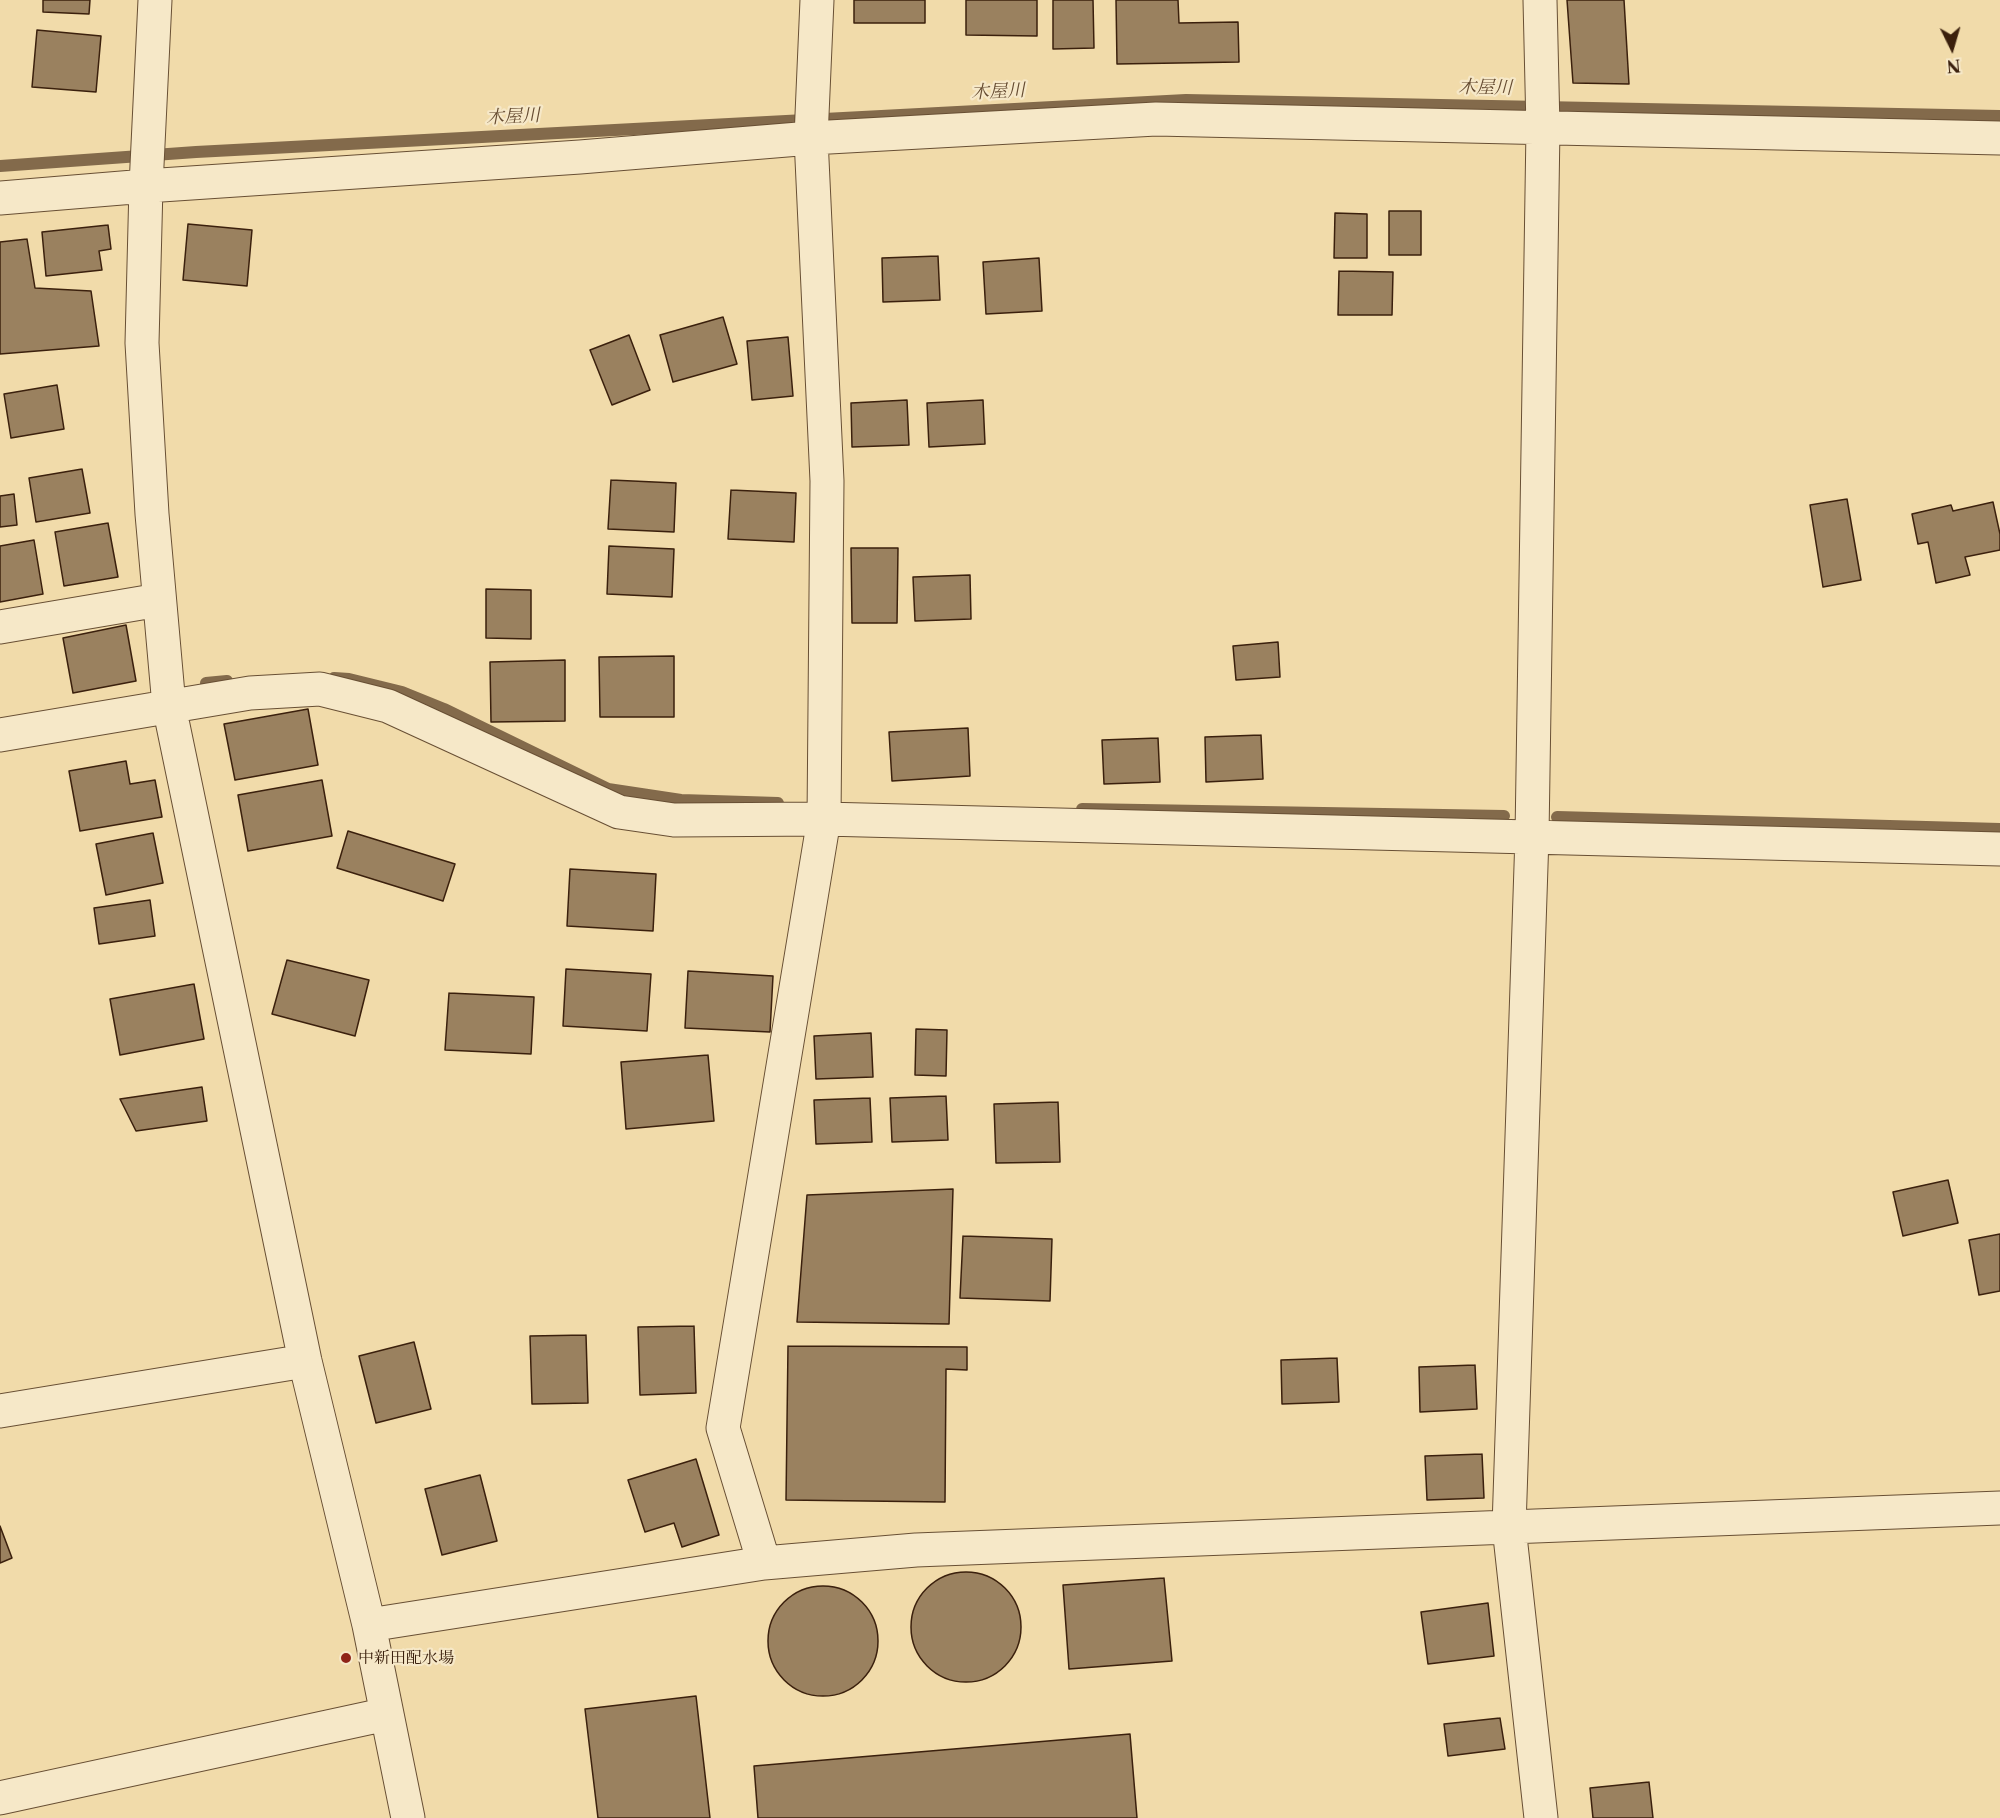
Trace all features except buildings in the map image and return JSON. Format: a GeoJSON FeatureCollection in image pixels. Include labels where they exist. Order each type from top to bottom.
{"type":"FeatureCollection","features":[{"type":"Feature","properties":{"kind":"street"},"geometry":{"type":"LineString","coordinates":[[155,0],[146,180],[142,343],[152,514],[169,706],[305,1361],[369,1625],[408,1818]]}},
{"type":"Feature","properties":{"kind":"street"},"geometry":{"type":"LineString","coordinates":[[764,1563],[723,1428],[824,819],[827,481],[811,124],[817,0]]}},
{"type":"Feature","properties":{"kind":"street"},"geometry":{"type":"LineString","coordinates":[[1540,0],[1543,114],[1532,836],[1509,1527],[1541,1818]]}},
{"type":"Feature","properties":{"kind":"street"},"geometry":{"type":"LineString","coordinates":[[0,198],[146,180],[580,157],[811,124],[1543,114],[2000,138]]}},
{"type":"Feature","properties":{"kind":"street"},"geometry":{"type":"LineString","coordinates":[[0,627],[159,600]]}},
{"type":"Feature","properties":{"kind":"street"},"geometry":{"type":"LineString","coordinates":[[0,735],[250,693],[320,689],[388,706],[619,812],[674,820],[824,819],[2000,849]]}},
{"type":"Feature","properties":{"kind":"street"},"geometry":{"type":"LineString","coordinates":[[0,1411],[305,1361]]}},
{"type":"Feature","properties":{"kind":"street"},"geometry":{"type":"LineString","coordinates":[[369,1625],[764,1563],[916,1550],[2000,1508]]}},
{"type":"Feature","properties":{"kind":"street"},"geometry":{"type":"LineString","coordinates":[[0,1798],[387,1714]]}},
{"type":"Feature","properties":{"kind":"waterway","name":"木屋川"},"geometry":{"type":"LineString","coordinates":[[0,166],[196,152],[1186,100],[2000,116]]}},
{"type":"Feature","properties":{"kind":"waterway"},"geometry":{"type":"LineString","coordinates":[[334,678],[349,679],[402,692],[444,709],[608,789],[681,800],[778,803]]}},
{"type":"Feature","properties":{"kind":"waterway"},"geometry":{"type":"LineString","coordinates":[[206,683],[227,681]]}},
{"type":"Feature","properties":{"kind":"waterway"},"geometry":{"type":"LineString","coordinates":[[1082,809],[1504,816]]}},
{"type":"Feature","properties":{"kind":"waterway"},"geometry":{"type":"LineString","coordinates":[[1557,817],[2000,829]]}},
{"type":"Feature","properties":{"kind":"place","name":"中新田配水場"},"geometry":{"type":"Point","coordinates":[346,1658]}}]}
